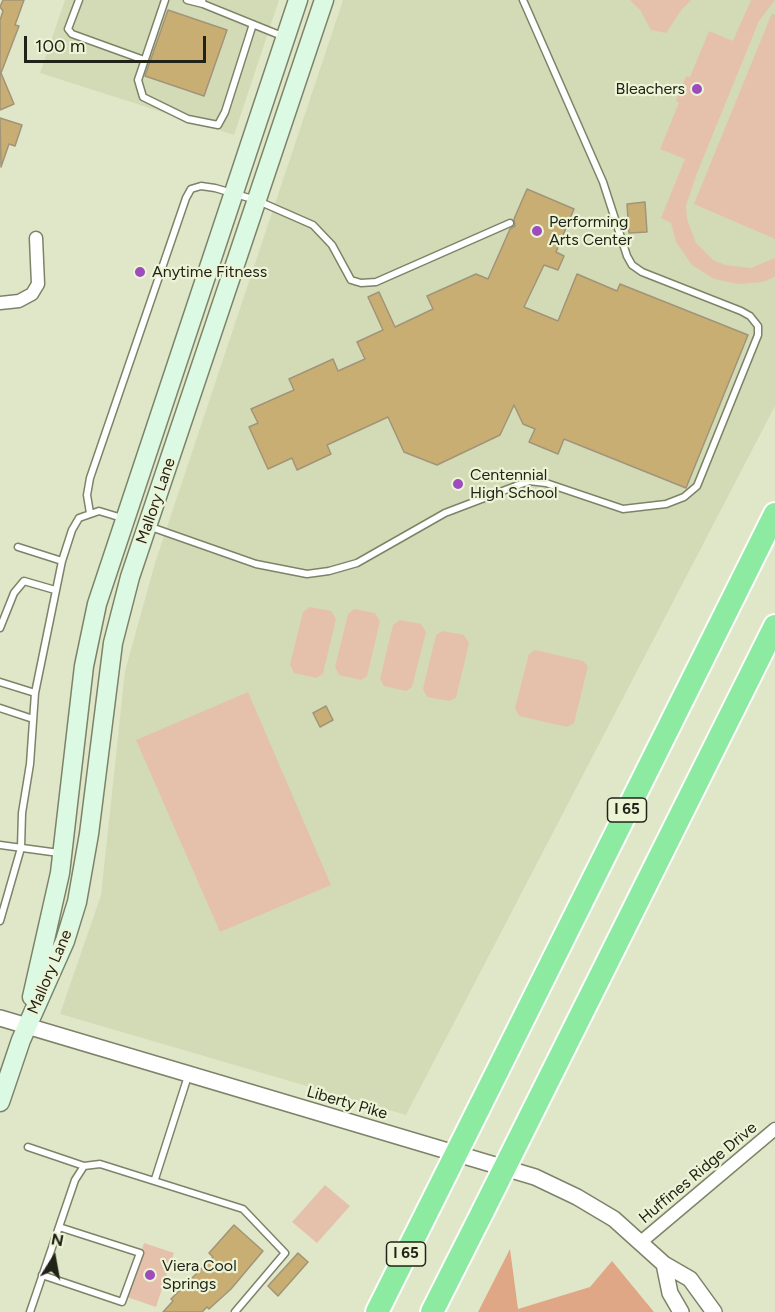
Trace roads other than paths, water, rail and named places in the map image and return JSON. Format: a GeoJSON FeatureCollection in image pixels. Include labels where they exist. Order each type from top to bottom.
{"type":"FeatureCollection","features":[{"type":"Feature","properties":{"kind":"highway","name":"I 65"},"geometry":{"type":"LineString","coordinates":[[377,1312],[775,514]]}},
{"type":"Feature","properties":{"kind":"highway"},"geometry":{"type":"LineString","coordinates":[[432,1312],[775,626]]}},
{"type":"Feature","properties":{"kind":"main road","name":"Mallory Lane"},"geometry":{"type":"LineString","coordinates":[[27,1025],[63,853],[89,637],[107,570],[298,0]]}},
{"type":"Feature","properties":{"kind":"main road","name":"Mallory Lane"},"geometry":{"type":"LineString","coordinates":[[27,1025],[65,941],[77,902],[89,834],[113,643],[130,577],[324,0]]}},
{"type":"Feature","properties":{"kind":"main road"},"geometry":{"type":"LineString","coordinates":[[125,519],[147,526]]}},
{"type":"Feature","properties":{"kind":"main road"},"geometry":{"type":"LineString","coordinates":[[0,1102],[27,1025]]}},
{"type":"Feature","properties":{"kind":"street"},"geometry":{"type":"LineString","coordinates":[[0,303],[26,298],[32,294],[38,284],[36,238]]}},
{"type":"Feature","properties":{"kind":"street","name":"Liberty Pike"},"geometry":{"type":"LineString","coordinates":[[0,1018],[535,1177],[577,1197],[614,1219],[642,1242],[663,1264],[690,1279],[714,1312]]}},
{"type":"Feature","properties":{"kind":"street","name":"Huffines Ridge Drive"},"geometry":{"type":"LineString","coordinates":[[642,1242],[775,1129]]}},
{"type":"Feature","properties":{"kind":"street"},"geometry":{"type":"LineString","coordinates":[[663,1264],[670,1293],[681,1312]]}},
{"type":"Feature","properties":{"kind":"lane"},"geometry":{"type":"LineString","coordinates":[[79,0],[68,28],[72,34],[144,60]]}},
{"type":"Feature","properties":{"kind":"lane"},"geometry":{"type":"LineString","coordinates":[[165,0],[138,80],[143,97],[188,119],[218,125],[225,112],[253,24]]}},
{"type":"Feature","properties":{"kind":"lane"},"geometry":{"type":"LineString","coordinates":[[187,0],[203,2],[286,37]]}},
{"type":"Feature","properties":{"kind":"lane"},"geometry":{"type":"LineString","coordinates":[[147,526],[256,564],[307,574],[357,563],[445,513],[529,481],[546,483],[623,509],[666,504],[684,497],[697,486],[758,335],[758,326],[750,316],[741,311],[642,272],[632,265],[603,182],[523,0]]}},
{"type":"Feature","properties":{"kind":"lane"},"geometry":{"type":"LineString","coordinates":[[90,513],[87,495],[90,478],[191,189],[201,186],[256,200],[293,214],[319,228],[332,245],[351,280],[361,283],[376,282],[510,223]]}},
{"type":"Feature","properties":{"kind":"lane"},"geometry":{"type":"LineString","coordinates":[[0,921],[21,848],[22,813],[30,764],[35,693],[62,561],[72,530],[79,519],[99,511],[125,519]]}},
{"type":"Feature","properties":{"kind":"lane"},"geometry":{"type":"LineString","coordinates":[[18,547],[62,561]]}},
{"type":"Feature","properties":{"kind":"lane"},"geometry":{"type":"LineString","coordinates":[[0,628],[14,593],[24,580],[56,590]]}},
{"type":"Feature","properties":{"kind":"lane"},"geometry":{"type":"LineString","coordinates":[[0,682],[35,693]]}},
{"type":"Feature","properties":{"kind":"lane"},"geometry":{"type":"LineString","coordinates":[[0,708],[33,718]]}},
{"type":"Feature","properties":{"kind":"lane"},"geometry":{"type":"LineString","coordinates":[[0,845],[63,853]]}},
{"type":"Feature","properties":{"kind":"lane"},"geometry":{"type":"LineString","coordinates":[[155,1179],[188,1075]]}},
{"type":"Feature","properties":{"kind":"lane"},"geometry":{"type":"LineString","coordinates":[[28,1147],[84,1166],[100,1164],[155,1179],[243,1209],[285,1252],[235,1312]]}},
{"type":"Feature","properties":{"kind":"lane"},"geometry":{"type":"LineString","coordinates":[[30,1312],[75,1180],[84,1166]]}},
{"type":"Feature","properties":{"kind":"lane"},"geometry":{"type":"LineString","coordinates":[[42,1275],[122,1302],[140,1253],[59,1227]]}},
{"type":"Feature","properties":{"kind":"place","name":"Bleachers"},"geometry":{"type":"Point","coordinates":[697,89]}},
{"type":"Feature","properties":{"kind":"place","name":"Performing Arts Center"},"geometry":{"type":"Point","coordinates":[537,231]}},
{"type":"Feature","properties":{"kind":"place","name":"Anytime Fitness"},"geometry":{"type":"Point","coordinates":[140,272]}},
{"type":"Feature","properties":{"kind":"place","name":"Centennial High School"},"geometry":{"type":"Point","coordinates":[458,484]}},
{"type":"Feature","properties":{"kind":"place","name":"Viera Cool Springs"},"geometry":{"type":"Point","coordinates":[150,1275]}}]}
